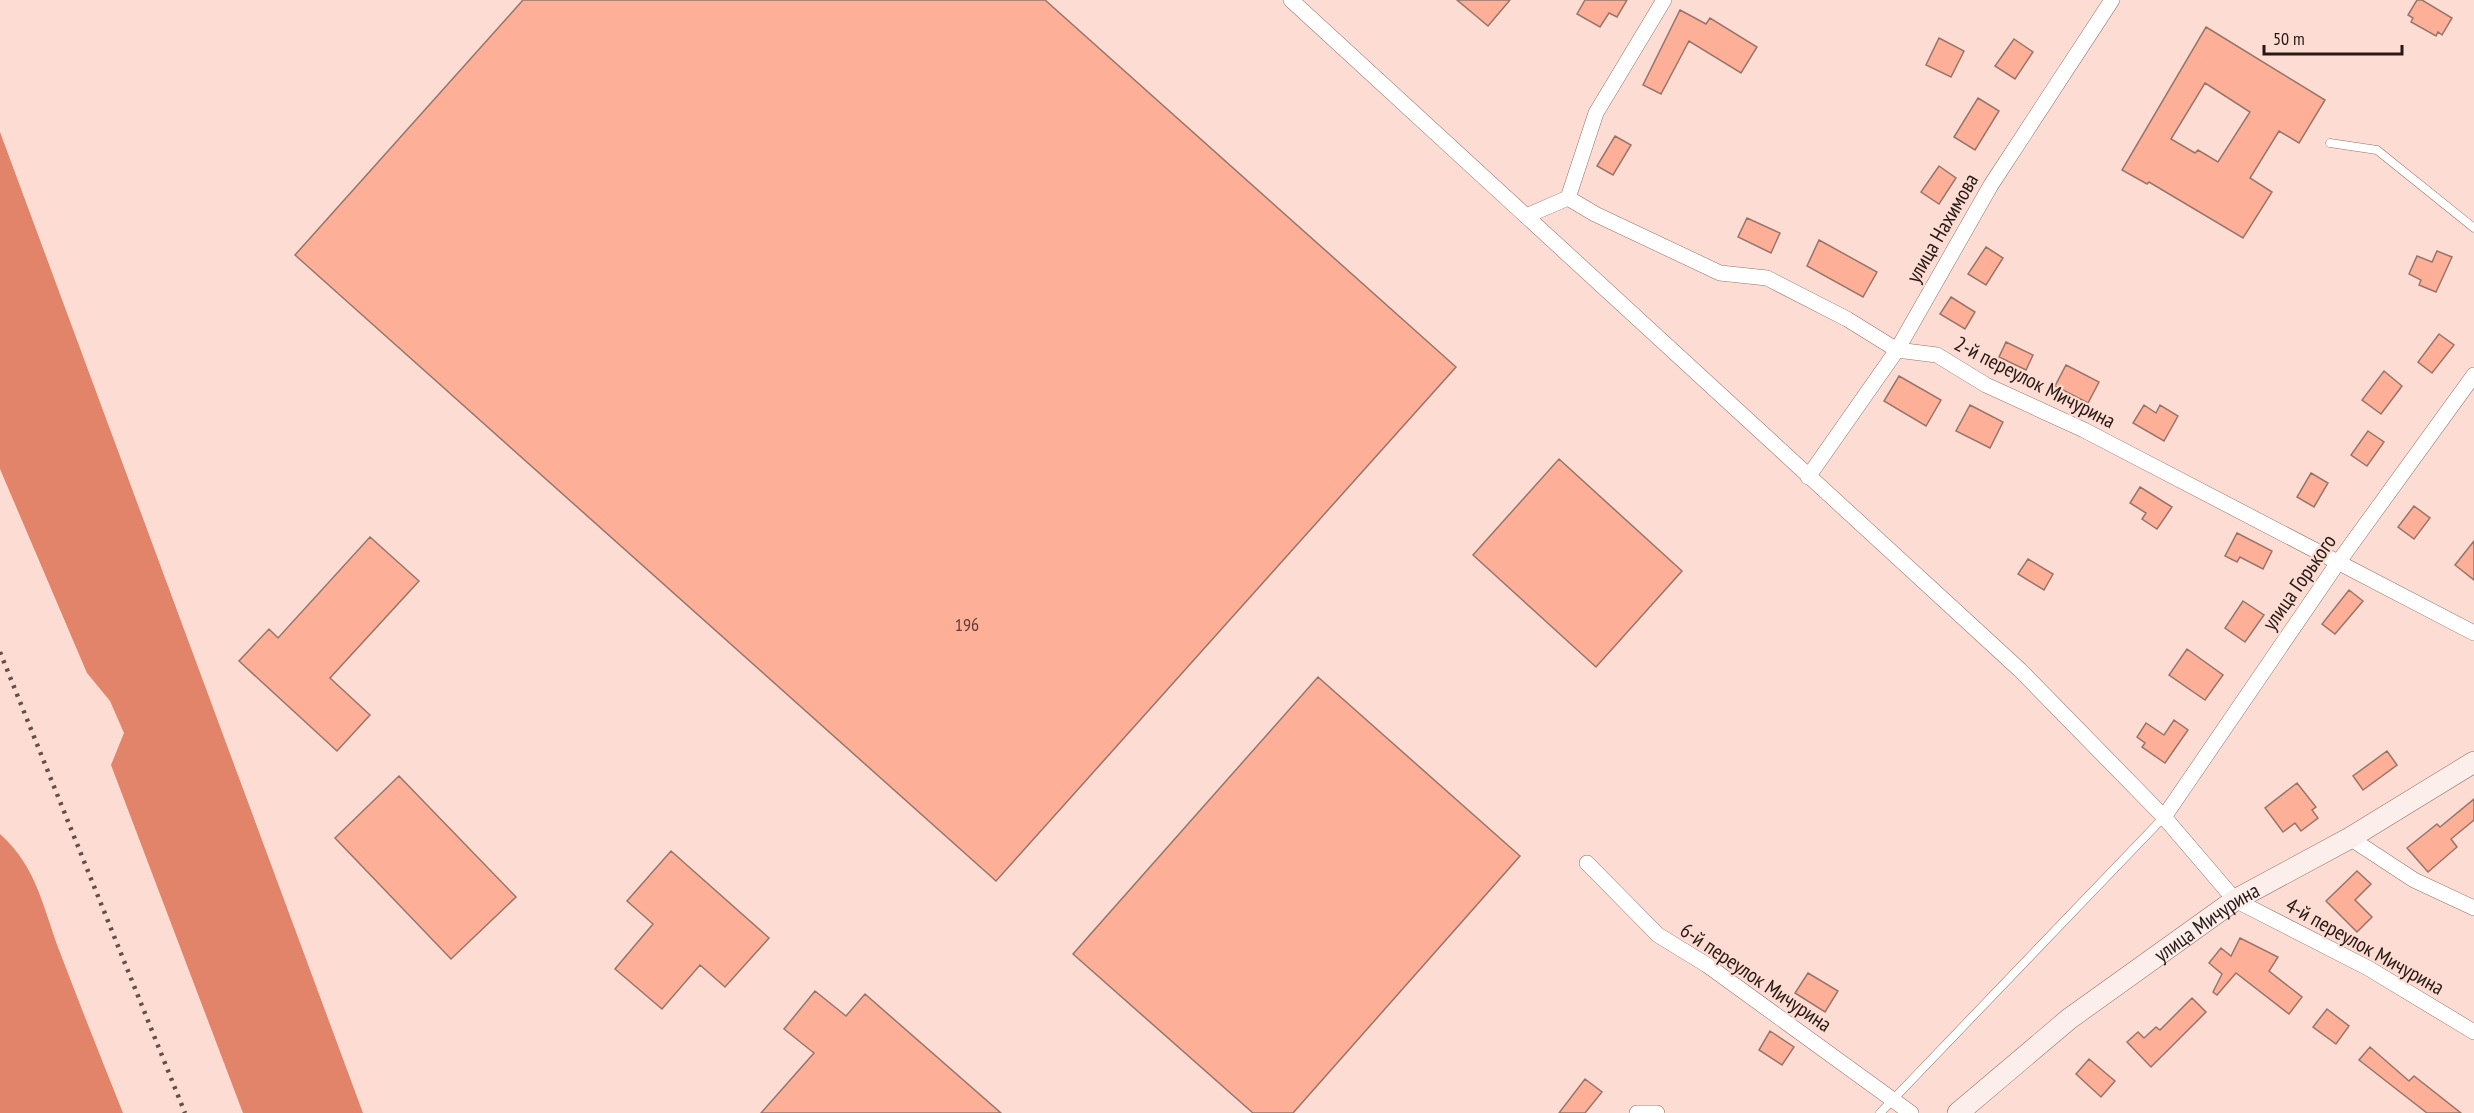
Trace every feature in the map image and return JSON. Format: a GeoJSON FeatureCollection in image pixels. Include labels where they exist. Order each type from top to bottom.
{"type":"FeatureCollection","features":[{"type":"Feature","properties":{"kind":"main road","name":"улица Мичурина"},"geometry":{"type":"LineString","coordinates":[[1958,1113],[2069,1019],[2235,900],[2350,838],[2474,762]]}},
{"type":"Feature","properties":{"kind":"street"},"geometry":{"type":"LineString","coordinates":[[1291,0],[2020,670],[2164,817],[2235,900]]}},
{"type":"Feature","properties":{"kind":"street"},"geometry":{"type":"LineString","coordinates":[[1526,216],[1568,198],[1596,112],[1664,0]]}},
{"type":"Feature","properties":{"kind":"street","name":"улица Нахимова"},"geometry":{"type":"LineString","coordinates":[[1808,477],[1897,350],[1991,184],[2112,0]]}},
{"type":"Feature","properties":{"kind":"street","name":"2-й переулок Мичурина"},"geometry":{"type":"LineString","coordinates":[[1568,198],[1594,214],[1720,273],[1767,278],[1847,319],[1897,350],[1937,355],[1986,385],[2085,430],[2337,564],[2474,633]]}},
{"type":"Feature","properties":{"kind":"street","name":"улица Горького"},"geometry":{"type":"LineString","coordinates":[[2164,817],[2337,564],[2474,375]]}},
{"type":"Feature","properties":{"kind":"street"},"geometry":{"type":"LineString","coordinates":[[2350,838],[2414,880],[2474,908]]}},
{"type":"Feature","properties":{"kind":"street","name":"6-й переулок Мичурина"},"geometry":{"type":"LineString","coordinates":[[1587,863],[1658,935],[1707,965],[1911,1113]]}},
{"type":"Feature","properties":{"kind":"street","name":"4-й переулок Мичурина"},"geometry":{"type":"LineString","coordinates":[[2235,900],[2368,968],[2474,1032]]}},
{"type":"Feature","properties":{"kind":"street"},"geometry":{"type":"LineString","coordinates":[[1637,1113],[1657,1113]]}},
{"type":"Feature","properties":{"kind":"lane"},"geometry":{"type":"LineString","coordinates":[[2330,143],[2377,150],[2474,228]]}},
{"type":"Feature","properties":{"kind":"lane"},"geometry":{"type":"LineString","coordinates":[[1880,1113],[2164,817]]}},
{"type":"Feature","properties":{"kind":"shaded area"},"geometry":{"type":"Polygon","coordinates":[[[0,132],[363,1113],[243,1113],[111,765],[124,733],[110,701],[87,673],[0,469],[0,132]]]}},
{"type":"Feature","properties":{"kind":"shaded area"},"geometry":{"type":"Polygon","coordinates":[[[0,834],[23,861],[38,890],[123,1113],[0,1113],[0,834]]]}},
{"type":"Feature","properties":{"kind":"building"},"geometry":{"type":"Polygon","coordinates":[[[523,0],[1045,0],[1456,367],[996,881],[295,255],[523,0]]]}},
{"type":"Feature","properties":{"kind":"building"},"geometry":{"type":"Polygon","coordinates":[[[1457,0],[1510,0],[1488,26],[1457,0]]]}},
{"type":"Feature","properties":{"kind":"building"},"geometry":{"type":"Polygon","coordinates":[[[1585,0],[1627,0],[1617,17],[1609,13],[1600,27],[1577,14],[1585,0]]]}},
{"type":"Feature","properties":{"kind":"building"},"geometry":{"type":"Polygon","coordinates":[[[2417,0],[2422,0],[2452,18],[2442,35],[2438,32],[2436,36],[2411,22],[2413,18],[2408,15],[2417,0]]]}},
{"type":"Feature","properties":{"kind":"building"},"geometry":{"type":"Polygon","coordinates":[[[1680,10],[1706,24],[1710,18],[1757,47],[1741,73],[1689,41],[1661,94],[1643,85],[1680,10]]]}},
{"type":"Feature","properties":{"kind":"building"},"geometry":{"type":"Polygon","coordinates":[[[2206,27],[2325,100],[2299,143],[2279,131],[2250,178],[2272,192],[2243,238],[2149,182],[2147,184],[2122,170],[2206,27]],[[2205,83],[2171,139],[2195,153],[2198,150],[2218,162],[2250,112],[2205,83]]]}},
{"type":"Feature","properties":{"kind":"building"},"geometry":{"type":"Polygon","coordinates":[[[1939,38],[1964,51],[1951,77],[1926,65],[1939,38]]]}},
{"type":"Feature","properties":{"kind":"building"},"geometry":{"type":"Polygon","coordinates":[[[2014,39],[2033,52],[2015,79],[1995,66],[2014,39]]]}},
{"type":"Feature","properties":{"kind":"building"},"geometry":{"type":"Polygon","coordinates":[[[1978,98],[1999,111],[1975,150],[1954,137],[1978,98]]]}},
{"type":"Feature","properties":{"kind":"building"},"geometry":{"type":"Polygon","coordinates":[[[1615,136],[1631,145],[1613,175],[1597,166],[1615,136]]]}},
{"type":"Feature","properties":{"kind":"building"},"geometry":{"type":"Polygon","coordinates":[[[1939,166],[1956,178],[1939,204],[1921,192],[1939,166]]]}},
{"type":"Feature","properties":{"kind":"building"},"geometry":{"type":"Polygon","coordinates":[[[1747,218],[1780,233],[1771,253],[1738,237],[1747,218]]]}},
{"type":"Feature","properties":{"kind":"building"},"geometry":{"type":"Polygon","coordinates":[[[1819,240],[1877,272],[1863,297],[1807,266],[1819,240]]]}},
{"type":"Feature","properties":{"kind":"building"},"geometry":{"type":"Polygon","coordinates":[[[1986,247],[2003,258],[1986,285],[1968,274],[1986,247]]]}},
{"type":"Feature","properties":{"kind":"building"},"geometry":{"type":"Polygon","coordinates":[[[2437,251],[2452,257],[2436,292],[2419,285],[2421,280],[2409,274],[2417,256],[2432,262],[2437,251]]]}},
{"type":"Feature","properties":{"kind":"building"},"geometry":{"type":"Polygon","coordinates":[[[1951,297],[1975,312],[1965,329],[1940,314],[1951,297]]]}},
{"type":"Feature","properties":{"kind":"building"},"geometry":{"type":"Polygon","coordinates":[[[2439,334],[2454,345],[2432,373],[2418,362],[2439,334]]]}},
{"type":"Feature","properties":{"kind":"building"},"geometry":{"type":"Polygon","coordinates":[[[2006,342],[2033,355],[2026,370],[1999,357],[2006,342]]]}},
{"type":"Feature","properties":{"kind":"building"},"geometry":{"type":"Polygon","coordinates":[[[2066,365],[2099,382],[2088,403],[2055,386],[2066,365]]]}},
{"type":"Feature","properties":{"kind":"building"},"geometry":{"type":"Polygon","coordinates":[[[2384,371],[2402,386],[2381,414],[2362,400],[2384,371]]]}},
{"type":"Feature","properties":{"kind":"building"},"geometry":{"type":"Polygon","coordinates":[[[1899,376],[1941,400],[1926,426],[1884,401],[1899,376]]]}},
{"type":"Feature","properties":{"kind":"building"},"geometry":{"type":"Polygon","coordinates":[[[1970,405],[2003,422],[1990,448],[1956,431],[1970,405]]]}},
{"type":"Feature","properties":{"kind":"building"},"geometry":{"type":"Polygon","coordinates":[[[2144,405],[2156,413],[2160,405],[2178,416],[2164,441],[2133,423],[2144,405]]]}},
{"type":"Feature","properties":{"kind":"building"},"geometry":{"type":"Polygon","coordinates":[[[2368,431],[2384,442],[2367,466],[2351,455],[2368,431]]]}},
{"type":"Feature","properties":{"kind":"building"},"geometry":{"type":"Polygon","coordinates":[[[1559,459],[1682,571],[1596,667],[1473,555],[1559,459]]]}},
{"type":"Feature","properties":{"kind":"building"},"geometry":{"type":"Polygon","coordinates":[[[2311,473],[2328,483],[2314,507],[2297,497],[2311,473]]]}},
{"type":"Feature","properties":{"kind":"building"},"geometry":{"type":"Polygon","coordinates":[[[2140,487],[2172,507],[2157,529],[2142,519],[2146,513],[2130,503],[2140,487]]]}},
{"type":"Feature","properties":{"kind":"building"},"geometry":{"type":"Polygon","coordinates":[[[2414,506],[2430,518],[2414,539],[2398,527],[2414,506]]]}},
{"type":"Feature","properties":{"kind":"building"},"geometry":{"type":"Polygon","coordinates":[[[2237,533],[2272,551],[2263,569],[2240,557],[2237,562],[2225,556],[2237,533]]]}},
{"type":"Feature","properties":{"kind":"building"},"geometry":{"type":"Polygon","coordinates":[[[370,537],[419,581],[330,678],[370,715],[337,751],[239,661],[269,629],[278,638],[370,537]]]}},
{"type":"Feature","properties":{"kind":"building"},"geometry":{"type":"Polygon","coordinates":[[[2474,541],[2474,580],[2455,565],[2474,541]]]}},
{"type":"Feature","properties":{"kind":"building"},"geometry":{"type":"Polygon","coordinates":[[[2028,559],[2053,574],[2044,590],[2018,574],[2028,559]]]}},
{"type":"Feature","properties":{"kind":"building"},"geometry":{"type":"Polygon","coordinates":[[[2349,590],[2363,601],[2335,634],[2322,624],[2349,590]]]}},
{"type":"Feature","properties":{"kind":"building"},"geometry":{"type":"Polygon","coordinates":[[[2243,601],[2264,615],[2245,642],[2225,628],[2243,601]]]}},
{"type":"Feature","properties":{"kind":"building"},"geometry":{"type":"Polygon","coordinates":[[[2187,649],[2223,675],[2205,700],[2169,675],[2187,649]]]}},
{"type":"Feature","properties":{"kind":"building"},"geometry":{"type":"Polygon","coordinates":[[[1318,677],[1520,856],[1293,1113],[1253,1113],[1073,954],[1318,677]]]}},
{"type":"Feature","properties":{"kind":"building"},"geometry":{"type":"Polygon","coordinates":[[[2174,720],[2188,730],[2165,763],[2142,747],[2145,743],[2137,737],[2146,723],[2164,735],[2174,720]]]}},
{"type":"Feature","properties":{"kind":"building"},"geometry":{"type":"Polygon","coordinates":[[[2387,751],[2397,765],[2363,790],[2353,776],[2387,751]]]}},
{"type":"Feature","properties":{"kind":"building"},"geometry":{"type":"Polygon","coordinates":[[[399,776],[516,897],[451,959],[335,838],[399,776]]]}},
{"type":"Feature","properties":{"kind":"building"},"geometry":{"type":"Polygon","coordinates":[[[2297,783],[2316,807],[2312,810],[2318,818],[2301,831],[2295,823],[2283,832],[2265,808],[2297,783]]]}},
{"type":"Feature","properties":{"kind":"building"},"geometry":{"type":"Polygon","coordinates":[[[2474,799],[2474,820],[2451,839],[2457,847],[2428,872],[2407,848],[2437,824],[2440,827],[2474,799]]]}},
{"type":"Feature","properties":{"kind":"building"},"geometry":{"type":"Polygon","coordinates":[[[671,851],[769,938],[725,987],[700,965],[662,1009],[615,969],[653,924],[627,901],[671,851]]]}},
{"type":"Feature","properties":{"kind":"building"},"geometry":{"type":"Polygon","coordinates":[[[2357,871],[2371,884],[2355,900],[2372,917],[2357,932],[2326,901],[2357,871]]]}},
{"type":"Feature","properties":{"kind":"building"},"geometry":{"type":"Polygon","coordinates":[[[2240,938],[2278,957],[2269,971],[2302,997],[2289,1014],[2236,973],[2217,995],[2213,992],[2222,974],[2209,963],[2221,948],[2231,956],[2240,938]]]}},
{"type":"Feature","properties":{"kind":"building"},"geometry":{"type":"Polygon","coordinates":[[[1808,973],[1838,991],[1825,1012],[1795,993],[1808,973]]]}},
{"type":"Feature","properties":{"kind":"building"},"geometry":{"type":"Polygon","coordinates":[[[815,991],[846,1016],[865,994],[1001,1113],[761,1113],[814,1053],[784,1029],[815,991]]]}},
{"type":"Feature","properties":{"kind":"building"},"geometry":{"type":"Polygon","coordinates":[[[2192,998],[2206,1012],[2151,1067],[2127,1042],[2138,1032],[2144,1038],[2156,1027],[2160,1030],[2192,998]]]}},
{"type":"Feature","properties":{"kind":"building"},"geometry":{"type":"Polygon","coordinates":[[[2327,1009],[2349,1026],[2336,1044],[2313,1027],[2327,1009]]]}},
{"type":"Feature","properties":{"kind":"building"},"geometry":{"type":"Polygon","coordinates":[[[1770,1031],[1794,1047],[1782,1065],[1759,1050],[1770,1031]]]}},
{"type":"Feature","properties":{"kind":"building"},"geometry":{"type":"Polygon","coordinates":[[[2370,1047],[2409,1081],[2414,1076],[2461,1113],[2427,1113],[2359,1060],[2370,1047]]]}},
{"type":"Feature","properties":{"kind":"building"},"geometry":{"type":"Polygon","coordinates":[[[2089,1059],[2115,1081],[2101,1097],[2076,1074],[2089,1059]]]}},
{"type":"Feature","properties":{"kind":"building"},"geometry":{"type":"Polygon","coordinates":[[[1585,1079],[1602,1092],[1585,1113],[1559,1113],[1585,1079]]]}},
{"type":"Feature","properties":{"kind":"railway"},"geometry":{"type":"LineString","coordinates":[[0,652],[185,1113]]}}]}
